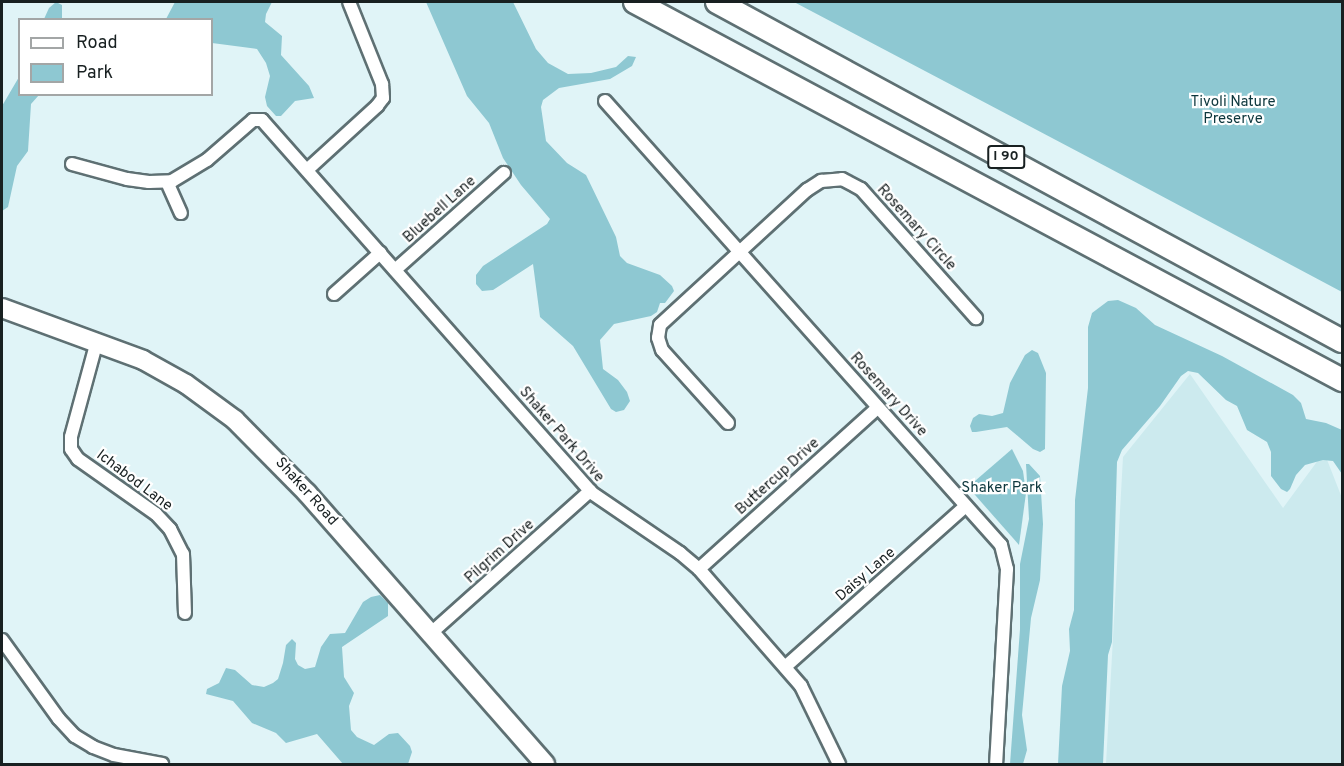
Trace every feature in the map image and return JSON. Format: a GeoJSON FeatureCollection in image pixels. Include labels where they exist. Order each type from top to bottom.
{"type":"FeatureCollection","features":[{"type":"Feature","properties":{"kind":"highway","name":"I 90"},"geometry":{"type":"LineString","coordinates":[[635,2],[1342,380]]}},
{"type":"Feature","properties":{"kind":"highway","name":"I 90"},"geometry":{"type":"LineString","coordinates":[[717,2],[1342,340]]}},
{"type":"Feature","properties":{"kind":"highway"},"geometry":{"type":"LineString","coordinates":[[1295,314],[1342,335]]}},
{"type":"Feature","properties":{"kind":"main road","name":"Shaker Road"},"geometry":{"type":"LineString","coordinates":[[2,308],[97,341],[158,367],[186,384],[235,420],[284,467],[545,765]]}},
{"type":"Feature","properties":{"kind":"street"},"geometry":{"type":"LineString","coordinates":[[307,170],[383,98],[382,84],[349,2]]}},
{"type":"Feature","properties":{"kind":"street","name":"Rosemary Drive"},"geometry":{"type":"LineString","coordinates":[[605,101],[999,542],[1006,561],[996,765]]}},
{"type":"Feature","properties":{"kind":"street","name":"Shaker Park Drive"},"geometry":{"type":"LineString","coordinates":[[166,182],[196,168],[257,119],[263,121],[590,491],[680,553],[699,569],[807,695],[839,765]]}},
{"type":"Feature","properties":{"kind":"street"},"geometry":{"type":"LineString","coordinates":[[72,164],[127,179],[166,182],[181,213]]}},
{"type":"Feature","properties":{"kind":"street","name":"Bluebell Lane"},"geometry":{"type":"LineString","coordinates":[[395,270],[504,172]]}},
{"type":"Feature","properties":{"kind":"street","name":"Rosemary Circle"},"geometry":{"type":"LineString","coordinates":[[728,423],[664,352],[658,334],[666,317],[811,186],[831,179],[847,181],[865,193],[976,318]]}},
{"type":"Feature","properties":{"kind":"street"},"geometry":{"type":"LineString","coordinates":[[334,294],[380,253]]}},
{"type":"Feature","properties":{"kind":"street","name":"Ichabod Lane"},"geometry":{"type":"LineString","coordinates":[[97,341],[71,437],[71,449],[78,459],[148,507],[170,529],[183,554],[185,613]]}},
{"type":"Feature","properties":{"kind":"street","name":"Buttercup Drive"},"geometry":{"type":"LineString","coordinates":[[699,569],[878,407]]}},
{"type":"Feature","properties":{"kind":"street","name":"Pilgrim Drive"},"geometry":{"type":"LineString","coordinates":[[430,634],[590,491]]}},
{"type":"Feature","properties":{"kind":"street","name":"Daisy Lane"},"geometry":{"type":"LineString","coordinates":[[785,667],[966,506]]}},
{"type":"Feature","properties":{"kind":"street"},"geometry":{"type":"LineString","coordinates":[[2,640],[59,719],[75,736],[103,751],[162,765]]}},
{"type":"Feature","properties":{"kind":"shaded area"},"geometry":{"type":"Polygon","coordinates":[[[1190,374],[1283,508],[1324,452],[1342,498],[1342,764],[1106,764],[1123,457],[1190,374]]]}},
{"type":"Feature","properties":{"kind":"green space"},"geometry":{"type":"Polygon","coordinates":[[[56,2],[62,5],[62,18],[44,18],[49,8],[56,2]]]}},
{"type":"Feature","properties":{"kind":"green space"},"geometry":{"type":"Polygon","coordinates":[[[175,2],[272,2],[265,22],[282,36],[281,55],[309,86],[314,98],[295,101],[281,116],[276,116],[267,106],[265,97],[270,76],[266,63],[257,49],[213,43],[213,18],[167,18],[175,2]]]}},
{"type":"Feature","properties":{"kind":"green space"},"geometry":{"type":"Polygon","coordinates":[[[426,2],[513,2],[536,49],[548,63],[568,74],[591,73],[616,67],[628,56],[636,57],[632,66],[610,79],[559,88],[543,100],[541,107],[546,141],[567,163],[586,175],[616,237],[620,256],[627,263],[660,275],[674,291],[665,303],[660,303],[657,312],[651,316],[614,324],[600,340],[603,369],[618,380],[627,392],[630,401],[624,410],[616,412],[611,409],[573,346],[540,317],[533,264],[493,290],[482,291],[476,284],[476,275],[483,266],[547,224],[550,219],[521,185],[503,158],[489,123],[467,96],[426,2]]]}},
{"type":"Feature","properties":{"kind":"green space","name":"Tivoli Nature Preserve"},"geometry":{"type":"Polygon","coordinates":[[[794,2],[1342,2],[1342,292],[1107,167],[794,2]]]}},
{"type":"Feature","properties":{"kind":"green space"},"geometry":{"type":"Polygon","coordinates":[[[18,79],[18,96],[38,96],[31,104],[28,151],[17,166],[8,207],[2,211],[2,106],[18,79]]]}},
{"type":"Feature","properties":{"kind":"green space"},"geometry":{"type":"Polygon","coordinates":[[[1118,300],[1136,308],[1155,325],[1222,356],[1293,395],[1301,403],[1306,419],[1326,423],[1342,430],[1342,474],[1333,461],[1323,460],[1305,465],[1296,475],[1287,492],[1281,489],[1271,476],[1271,452],[1267,442],[1247,430],[1237,406],[1226,400],[1198,373],[1188,371],[1181,376],[1160,406],[1122,450],[1117,462],[1112,642],[1108,655],[1103,764],[1058,764],[1062,686],[1070,651],[1069,629],[1074,610],[1075,500],[1088,388],[1088,327],[1092,313],[1108,301],[1118,300]]]}},
{"type":"Feature","properties":{"kind":"green space"},"geometry":{"type":"Polygon","coordinates":[[[1032,350],[1038,353],[1046,373],[1045,449],[1040,452],[1033,449],[1007,427],[972,432],[970,426],[973,418],[979,414],[992,416],[1003,413],[1010,383],[1025,355],[1032,350]]]}},
{"type":"Feature","properties":{"kind":"green space","name":"Shaker Park"},"geometry":{"type":"Polygon","coordinates":[[[1012,449],[1023,471],[1026,493],[1019,545],[968,487],[1012,449]]]}},
{"type":"Feature","properties":{"kind":"green space"},"geometry":{"type":"Polygon","coordinates":[[[1026,464],[1029,464],[1040,476],[1043,524],[1040,580],[1031,618],[1022,715],[1027,750],[1023,764],[1010,764],[1020,629],[1020,564],[1029,519],[1026,464]]]}},
{"type":"Feature","properties":{"kind":"green space"},"geometry":{"type":"Polygon","coordinates":[[[380,595],[388,603],[388,616],[342,647],[344,677],[354,693],[349,706],[351,730],[357,737],[374,745],[389,734],[398,733],[410,746],[412,752],[408,764],[343,764],[317,734],[286,743],[276,733],[252,723],[233,701],[206,694],[207,689],[219,683],[226,668],[235,670],[252,685],[264,687],[273,683],[278,679],[286,645],[292,639],[296,643],[295,659],[298,665],[305,669],[315,667],[321,647],[330,634],[345,633],[363,602],[380,595]]]}}]}
